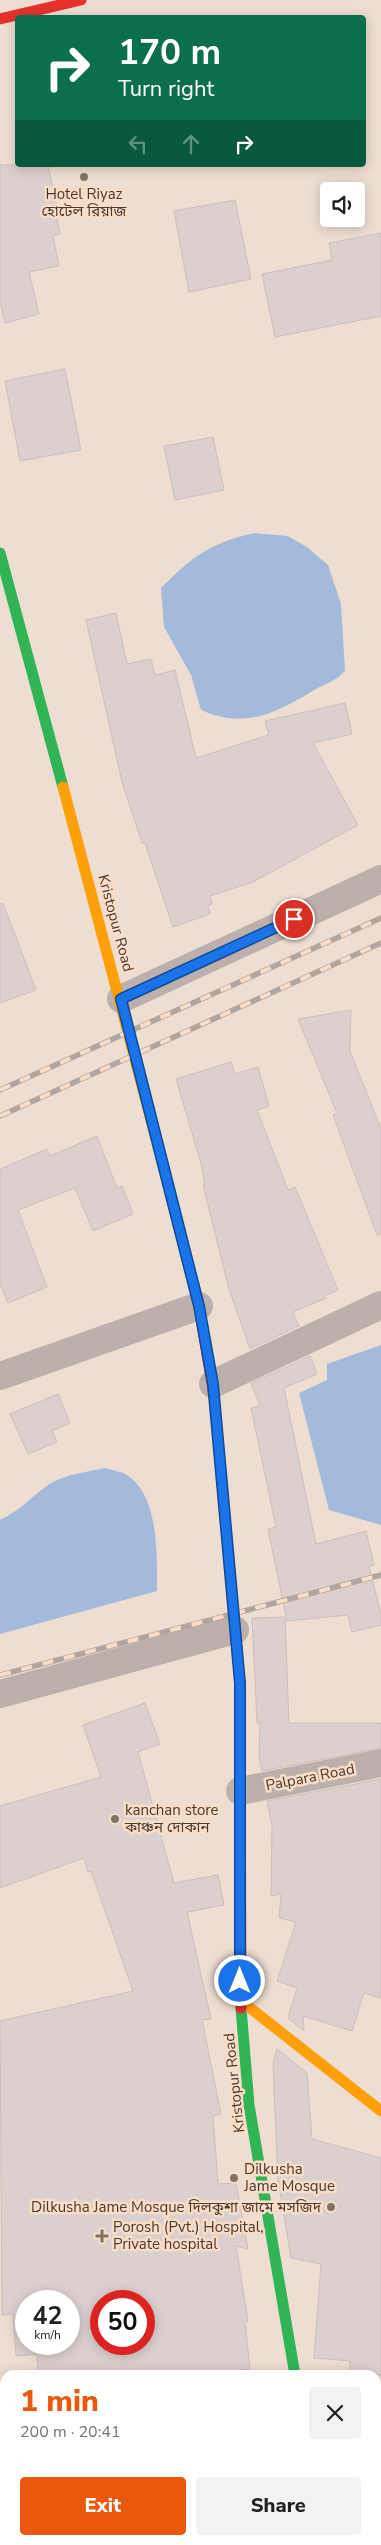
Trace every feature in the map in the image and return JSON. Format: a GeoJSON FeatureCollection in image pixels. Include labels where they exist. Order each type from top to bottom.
{"type":"FeatureCollection","features":[{"type":"Feature","properties":{"kind":"main road"},"geometry":{"type":"LineString","coordinates":[[17,15],[81,0]]}},
{"type":"Feature","properties":{"kind":"main road"},"geometry":{"type":"LineString","coordinates":[[0,19],[15,15]]}},
{"type":"Feature","properties":{"kind":"main road","name":"Kristopur Road"},"geometry":{"type":"LineString","coordinates":[[0,553],[121,999],[199,1306],[213,1384],[240,1683],[240,2000],[249,2105],[294,2370]]}},
{"type":"Feature","properties":{"kind":"main road"},"geometry":{"type":"LineString","coordinates":[[240,2000],[381,2111]]}},
{"type":"Feature","properties":{"kind":"street"},"geometry":{"type":"LineString","coordinates":[[121,999],[381,878]]}},
{"type":"Feature","properties":{"kind":"street"},"geometry":{"type":"LineString","coordinates":[[213,1384],[381,1305]]}},
{"type":"Feature","properties":{"kind":"street"},"geometry":{"type":"LineString","coordinates":[[0,1376],[199,1306]]}},
{"type":"Feature","properties":{"kind":"street"},"geometry":{"type":"LineString","coordinates":[[0,1694],[235,1630]]}},
{"type":"Feature","properties":{"kind":"street","name":"Palpara Road"},"geometry":{"type":"LineString","coordinates":[[240,1791],[381,1763]]}},
{"type":"Feature","properties":{"kind":"water"},"geometry":{"type":"Polygon","coordinates":[[[254,533],[288,536],[307,547],[328,565],[341,604],[345,671],[332,681],[288,705],[261,716],[233,718],[217,716],[201,710],[191,675],[164,627],[161,588],[192,560],[213,547],[225,541],[254,533]]]}},
{"type":"Feature","properties":{"kind":"water"},"geometry":{"type":"Polygon","coordinates":[[[381,1345],[381,1525],[329,1510],[299,1393],[327,1380],[327,1364],[381,1345]]]}},
{"type":"Feature","properties":{"kind":"water"},"geometry":{"type":"Polygon","coordinates":[[[105,1468],[123,1473],[135,1482],[144,1494],[154,1526],[157,1591],[0,1634],[0,1520],[57,1480],[105,1468]]]}},
{"type":"Feature","properties":{"kind":"building"},"geometry":{"type":"Polygon","coordinates":[[[0,165],[48,167],[57,207],[55,208],[60,234],[53,236],[59,266],[29,272],[39,314],[5,323],[0,302],[0,165]]]}},
{"type":"Feature","properties":{"kind":"building"},"geometry":{"type":"Polygon","coordinates":[[[235,200],[251,279],[189,292],[174,211],[235,200]]]}},
{"type":"Feature","properties":{"kind":"building"},"geometry":{"type":"Polygon","coordinates":[[[381,233],[381,316],[275,337],[262,274],[332,260],[329,243],[381,233]]]}},
{"type":"Feature","properties":{"kind":"building"},"geometry":{"type":"Polygon","coordinates":[[[65,369],[81,450],[20,461],[5,381],[65,369]]]}},
{"type":"Feature","properties":{"kind":"building"},"geometry":{"type":"Polygon","coordinates":[[[213,437],[224,490],[175,500],[164,446],[213,437]]]}},
{"type":"Feature","properties":{"kind":"building"},"geometry":{"type":"Polygon","coordinates":[[[116,613],[127,664],[151,659],[155,675],[175,670],[196,758],[269,735],[265,721],[345,703],[352,734],[313,743],[358,825],[253,882],[210,896],[212,904],[208,906],[210,914],[173,927],[122,782],[86,620],[116,613]]]}},
{"type":"Feature","properties":{"kind":"building"},"geometry":{"type":"Polygon","coordinates":[[[3,903],[36,990],[0,1003],[0,904],[3,903]]]}},
{"type":"Feature","properties":{"kind":"building"},"geometry":{"type":"Polygon","coordinates":[[[351,1010],[350,1051],[381,1129],[381,1234],[377,1235],[333,1115],[337,1113],[298,1019],[351,1010]]]}},
{"type":"Feature","properties":{"kind":"building"},"geometry":{"type":"Polygon","coordinates":[[[231,1062],[235,1074],[258,1067],[269,1106],[257,1110],[288,1190],[295,1187],[338,1290],[324,1296],[326,1298],[293,1312],[299,1326],[250,1349],[229,1289],[203,1185],[205,1185],[201,1163],[176,1079],[231,1062]]]}},
{"type":"Feature","properties":{"kind":"building"},"geometry":{"type":"Polygon","coordinates":[[[97,1136],[117,1188],[122,1186],[133,1214],[93,1231],[75,1188],[18,1210],[47,1287],[8,1303],[0,1284],[0,1169],[47,1149],[50,1156],[97,1136]]]}},
{"type":"Feature","properties":{"kind":"building"},"geometry":{"type":"Polygon","coordinates":[[[310,1356],[317,1374],[284,1388],[316,1544],[366,1531],[374,1565],[369,1566],[381,1615],[381,1625],[352,1632],[348,1615],[287,1621],[268,1529],[276,1527],[251,1408],[260,1406],[251,1383],[310,1356]]]}},
{"type":"Feature","properties":{"kind":"building"},"geometry":{"type":"Polygon","coordinates":[[[58,1394],[70,1423],[52,1431],[57,1442],[28,1454],[10,1414],[58,1394]]]}},
{"type":"Feature","properties":{"kind":"building"},"geometry":{"type":"Polygon","coordinates":[[[285,1617],[289,1723],[381,1723],[381,1748],[262,1771],[259,1756],[260,1723],[257,1723],[252,1618],[285,1617]]]}},
{"type":"Feature","properties":{"kind":"building"},"geometry":{"type":"Polygon","coordinates":[[[145,1703],[160,1744],[138,1752],[174,1883],[218,1875],[224,1905],[187,1912],[211,2019],[202,2020],[221,2114],[213,2116],[218,2184],[236,2183],[248,2249],[236,2246],[248,2321],[245,2322],[250,2369],[38,2370],[37,2355],[80,2355],[80,2290],[15,2290],[15,2342],[13,2314],[2,2315],[0,2021],[133,1991],[91,1871],[88,1872],[84,1858],[0,1888],[0,1806],[101,1777],[83,1725],[145,1703]]]}},
{"type":"Feature","properties":{"kind":"building"},"geometry":{"type":"Polygon","coordinates":[[[381,1779],[381,1998],[364,1993],[352,2031],[303,2016],[304,2031],[288,2018],[297,1988],[277,1981],[296,1922],[279,1918],[281,1894],[271,1896],[272,1825],[267,1801],[381,1779]]]}},
{"type":"Feature","properties":{"kind":"building"},"geometry":{"type":"Polygon","coordinates":[[[277,2049],[307,2073],[312,2139],[381,2158],[381,2370],[350,2370],[350,2361],[314,2358],[321,2264],[291,2258],[278,2180],[273,2064],[277,2049]]]}},
{"type":"Feature","properties":{"kind":"railway"},"geometry":{"type":"LineString","coordinates":[[0,1090],[381,918]]}},
{"type":"Feature","properties":{"kind":"railway"},"geometry":{"type":"LineString","coordinates":[[0,1116],[381,943]]}},
{"type":"Feature","properties":{"kind":"railway"},"geometry":{"type":"LineString","coordinates":[[0,1675],[381,1575]]}},
{"type":"Feature","properties":{"kind":"traffic: fast"},"geometry":{"type":"LineString","coordinates":[[0,553],[63,787]]}},
{"type":"Feature","properties":{"kind":"traffic: fast"},"geometry":{"type":"LineString","coordinates":[[241,2008],[249,2105],[294,2370]]}},
{"type":"Feature","properties":{"kind":"traffic: slow"},"geometry":{"type":"LineString","coordinates":[[63,787],[168,1184]]}},
{"type":"Feature","properties":{"kind":"traffic: slow"},"geometry":{"type":"LineString","coordinates":[[214,1396],[232,1594]]}},
{"type":"Feature","properties":{"kind":"traffic: slow"},"geometry":{"type":"LineString","coordinates":[[240,2000],[381,2111]]}},
{"type":"Feature","properties":{"kind":"traffic: jam"},"geometry":{"type":"LineString","coordinates":[[17,15],[81,0]]}},
{"type":"Feature","properties":{"kind":"traffic: jam"},"geometry":{"type":"LineString","coordinates":[[0,19],[15,15]]}},
{"type":"Feature","properties":{"kind":"traffic: jam"},"geometry":{"type":"LineString","coordinates":[[168,1184],[199,1306],[214,1396]]}},
{"type":"Feature","properties":{"kind":"traffic: jam"},"geometry":{"type":"LineString","coordinates":[[232,1594],[240,1683],[241,2008]]}},
{"type":"Feature","properties":{"kind":"place","name":"Hotel Riyaz হোটেল রিয়াজ"},"geometry":{"type":"Point","coordinates":[84,177]}},
{"type":"Feature","properties":{"kind":"place","name":"kanchan store কাঞ্চন দোকান"},"geometry":{"type":"Point","coordinates":[115,1819]}},
{"type":"Feature","properties":{"kind":"place","name":"Dilkusha Jame Mosque"},"geometry":{"type":"Point","coordinates":[234,2178]}},
{"type":"Feature","properties":{"kind":"place","name":"Dilkusha Jame Mosque দিলকুশা জামে মসজিদ"},"geometry":{"type":"Point","coordinates":[331,2207]}},
{"type":"Feature","properties":{"kind":"place","name":"Porosh (Pvt.) Hospital, Private hospital"},"geometry":{"type":"Point","coordinates":[102,2236]}},
{"type":"Feature","properties":{"kind":"route"},"geometry":{"type":"LineString","coordinates":[[240,1981],[240,1683],[213,1384],[199,1306],[121,999],[294,919]]}}]}
